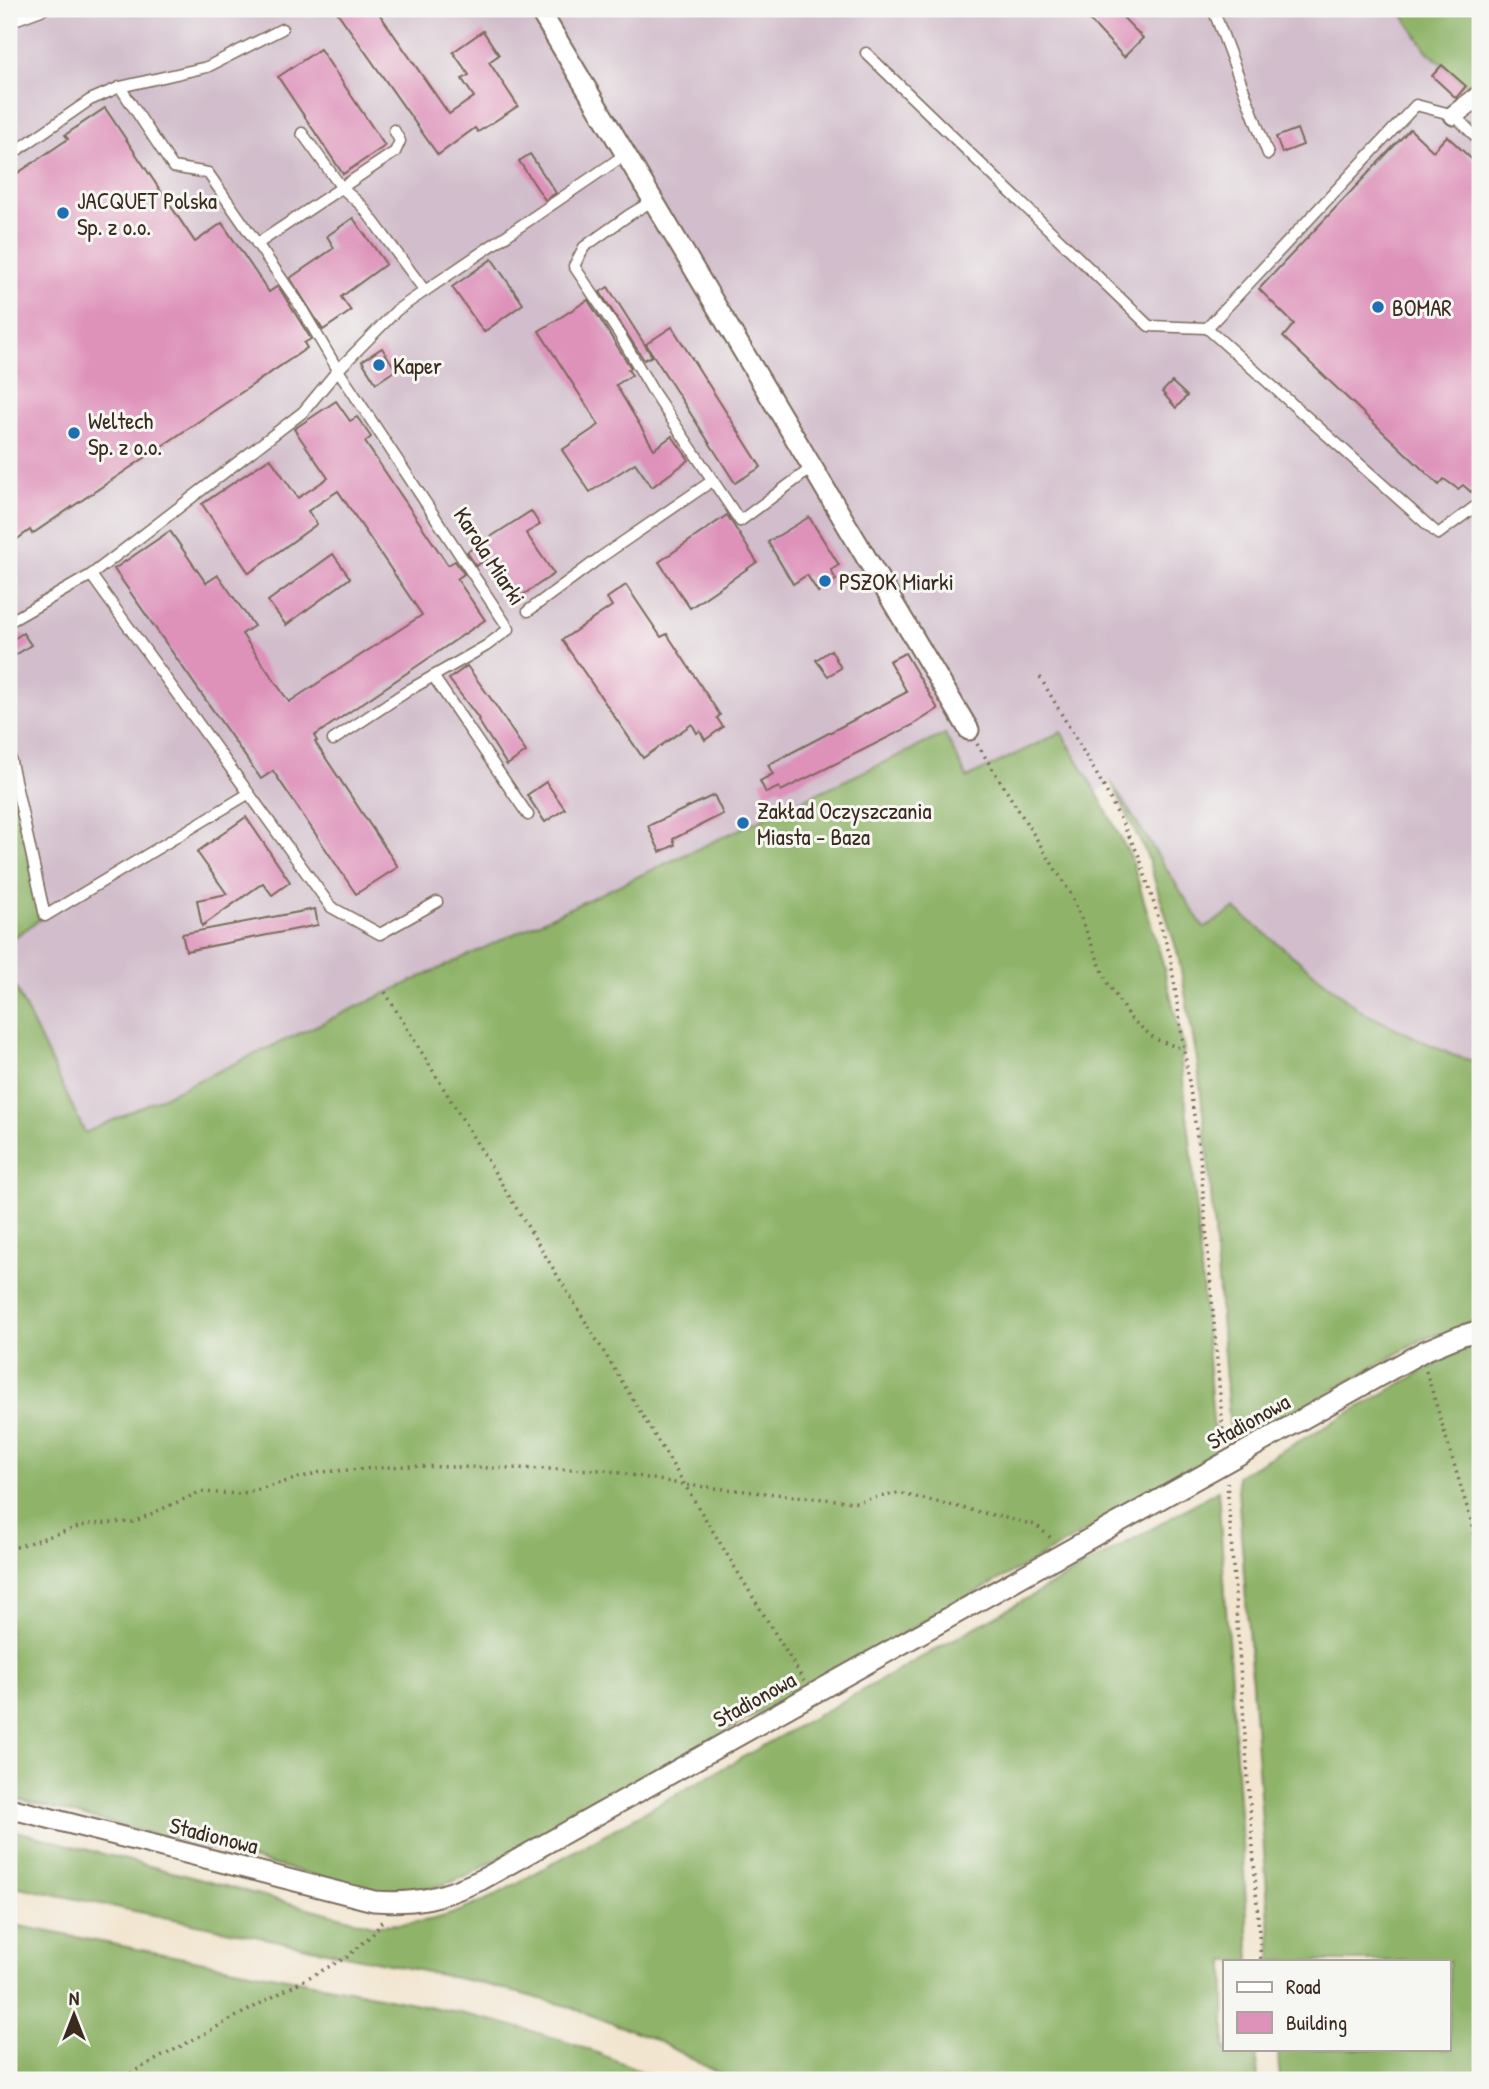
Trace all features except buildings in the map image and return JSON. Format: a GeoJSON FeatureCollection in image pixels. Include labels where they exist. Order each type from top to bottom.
{"type":"FeatureCollection","features":[{"type":"Feature","properties":{"kind":"street"},"geometry":{"type":"LineString","coordinates":[[539,9],[968,730]]}},
{"type":"Feature","properties":{"kind":"street"},"geometry":{"type":"LineString","coordinates":[[1454,115],[1480,95]]}},
{"type":"Feature","properties":{"kind":"street","name":"Stadionowa"},"geometry":{"type":"LineString","coordinates":[[9,1808],[374,1901],[401,1903],[428,1900],[451,1893],[481,1880],[1424,1351],[1480,1330]]}},
{"type":"Feature","properties":{"kind":"lane"},"geometry":{"type":"LineString","coordinates":[[9,22],[44,9]]}},
{"type":"Feature","properties":{"kind":"lane"},"geometry":{"type":"LineString","coordinates":[[1213,9],[1268,154]]}},
{"type":"Feature","properties":{"kind":"lane"},"geometry":{"type":"LineString","coordinates":[[9,156],[90,100],[120,87],[207,67],[282,29]]}},
{"type":"Feature","properties":{"kind":"lane"},"geometry":{"type":"LineString","coordinates":[[866,53],[1149,327],[1208,328],[1438,534],[1480,503]]}},
{"type":"Feature","properties":{"kind":"lane","name":"Karola Miarki"},"geometry":{"type":"LineString","coordinates":[[120,87],[173,167],[208,173],[297,301],[338,370],[509,629],[486,646],[433,676],[333,740]]}},
{"type":"Feature","properties":{"kind":"lane"},"geometry":{"type":"LineString","coordinates":[[1208,328],[1416,105],[1454,115],[1480,141]]}},
{"type":"Feature","properties":{"kind":"lane"},"geometry":{"type":"LineString","coordinates":[[257,244],[395,152],[400,141],[394,130]]}},
{"type":"Feature","properties":{"kind":"lane"},"geometry":{"type":"LineString","coordinates":[[302,134],[342,188],[362,206],[425,291]]}},
{"type":"Feature","properties":{"kind":"lane"},"geometry":{"type":"LineString","coordinates":[[9,622],[91,575],[303,412],[338,370],[397,310],[627,154]]}},
{"type":"Feature","properties":{"kind":"lane"},"geometry":{"type":"LineString","coordinates":[[654,200],[584,247],[574,266],[740,521],[813,467]]}},
{"type":"Feature","properties":{"kind":"lane","name":"Karola Miarki"},"geometry":{"type":"LineString","coordinates":[[528,611],[712,481]]}},
{"type":"Feature","properties":{"kind":"lane"},"geometry":{"type":"LineString","coordinates":[[91,575],[331,906],[380,934],[438,902]]}},
{"type":"Feature","properties":{"kind":"lane"},"geometry":{"type":"LineString","coordinates":[[433,676],[528,815]]}},
{"type":"Feature","properties":{"kind":"lane"},"geometry":{"type":"LineString","coordinates":[[9,753],[45,916],[248,794]]}},
{"type":"Feature","properties":{"kind":"path"},"geometry":{"type":"LineString","coordinates":[[1040,677],[1104,787],[1139,856],[1170,955],[1200,1156],[1261,1960]]}},
{"type":"Feature","properties":{"kind":"path"},"geometry":{"type":"LineString","coordinates":[[968,730],[1072,894],[1107,982],[1130,1018],[1155,1039],[1184,1049]]}},
{"type":"Feature","properties":{"kind":"path"},"geometry":{"type":"LineString","coordinates":[[385,992],[812,1694]]}},
{"type":"Feature","properties":{"kind":"path"},"geometry":{"type":"LineString","coordinates":[[1424,1366],[1473,1527],[1480,1564]]}},
{"type":"Feature","properties":{"kind":"path"},"geometry":{"type":"LineString","coordinates":[[9,1546],[16,1547],[88,1524],[133,1522],[200,1492],[240,1494],[321,1472],[404,1466],[605,1470],[685,1485],[855,1502],[898,1493],[1036,1525],[1067,1551]]}},
{"type":"Feature","properties":{"kind":"path"},"geometry":{"type":"LineString","coordinates":[[118,2080],[347,1957],[375,1932],[385,1915],[377,1914]]}},
{"type":"Feature","properties":{"kind":"shaded area"},"geometry":{"type":"Polygon","coordinates":[[[9,9],[1399,9],[1427,51],[1480,96],[1480,1063],[1452,1055],[1362,1012],[1236,909],[1205,928],[1111,782],[1097,793],[1061,732],[967,779],[944,734],[85,1134],[9,974],[9,941],[42,918],[9,764],[9,9]]]}},
{"type":"Feature","properties":{"kind":"green space"},"geometry":{"type":"Polygon","coordinates":[[[1399,9],[1480,9],[1480,83],[1472,90],[1427,51],[1399,9]]]}},
{"type":"Feature","properties":{"kind":"green space"},"geometry":{"type":"Polygon","coordinates":[[[1061,732],[1131,858],[1161,957],[1184,1050],[1181,1062],[1192,1156],[1216,1459],[467,1876],[443,1885],[401,1894],[372,1890],[9,1797],[9,974],[85,1133],[945,734],[967,778],[1061,732]]]}},
{"type":"Feature","properties":{"kind":"green space"},"geometry":{"type":"Polygon","coordinates":[[[9,764],[42,918],[9,941],[9,764]]]}},
{"type":"Feature","properties":{"kind":"green space"},"geometry":{"type":"Polygon","coordinates":[[[1111,782],[1204,928],[1235,909],[1362,1012],[1452,1055],[1480,1063],[1480,1322],[1424,1339],[1243,1441],[1230,1430],[1208,1155],[1197,1059],[1178,954],[1146,853],[1111,782]]]}},
{"type":"Feature","properties":{"kind":"green space"},"geometry":{"type":"Polygon","coordinates":[[[1480,1344],[1480,2080],[1280,2080],[1278,2050],[1450,2050],[1450,1960],[1272,1960],[1237,1476],[1463,1349],[1480,1344]]]}},
{"type":"Feature","properties":{"kind":"green space"},"geometry":{"type":"Polygon","coordinates":[[[1218,1490],[1250,1960],[1223,1960],[1223,2050],[1256,2050],[1258,2080],[732,2080],[652,2038],[564,2005],[480,1983],[9,1885],[9,1829],[373,1925],[407,1924],[449,1915],[494,1896],[1218,1490]]]}},
{"type":"Feature","properties":{"kind":"green space"},"geometry":{"type":"Polygon","coordinates":[[[9,1924],[499,2022],[580,2047],[659,2080],[9,2080],[9,1924]]]}},
{"type":"Feature","properties":{"kind":"place","name":"JACQUET Polska Sp. z o.o."},"geometry":{"type":"Point","coordinates":[63,213]}},
{"type":"Feature","properties":{"kind":"place","name":"BOMAR"},"geometry":{"type":"Point","coordinates":[1378,307]}},
{"type":"Feature","properties":{"kind":"place","name":"Kaper"},"geometry":{"type":"Point","coordinates":[379,365]}},
{"type":"Feature","properties":{"kind":"place","name":"Weltech Sp. z o.o."},"geometry":{"type":"Point","coordinates":[74,433]}},
{"type":"Feature","properties":{"kind":"place","name":"PSZOK Miarki"},"geometry":{"type":"Point","coordinates":[825,581]}},
{"type":"Feature","properties":{"kind":"place","name":"Zakład Oczyszczania Miasta - Baza"},"geometry":{"type":"Point","coordinates":[743,823]}}]}
